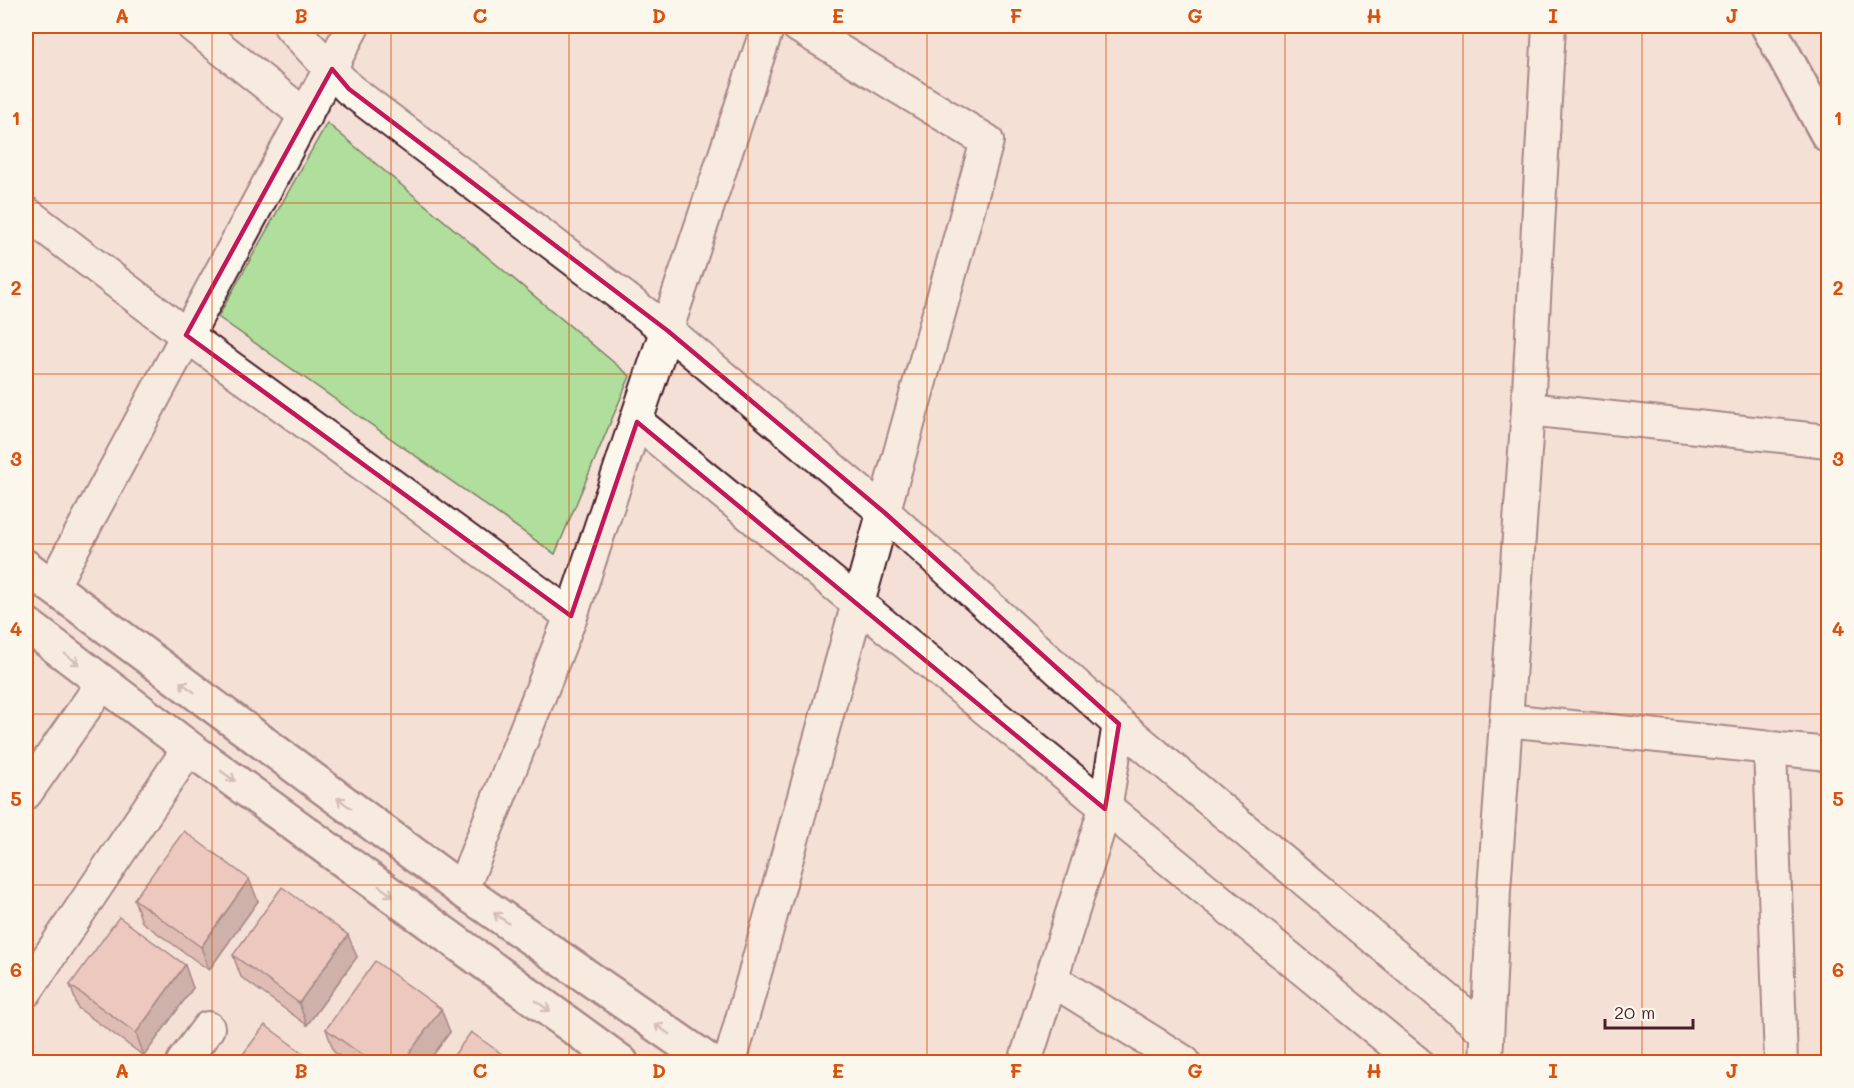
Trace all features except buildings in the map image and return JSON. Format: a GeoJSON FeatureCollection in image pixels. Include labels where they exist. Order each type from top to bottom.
{"type":"FeatureCollection","features":[{"type":"Feature","properties":{"kind":"main road"},"geometry":{"type":"LineString","coordinates":[[1768,26],[1828,135]]}},
{"type":"Feature","properties":{"kind":"main road"},"geometry":{"type":"LineString","coordinates":[[26,567],[462,890],[710,1062]]}},
{"type":"Feature","properties":{"kind":"main road"},"geometry":{"type":"LineString","coordinates":[[26,624],[189,748],[621,1062]]}},
{"type":"Feature","properties":{"kind":"street"},"geometry":{"type":"LineString","coordinates":[[193,26],[306,116]]}},
{"type":"Feature","properties":{"kind":"street"},"geometry":{"type":"LineString","coordinates":[[290,26],[349,89],[668,331],[885,513],[1119,724],[1486,1032]]}},
{"type":"Feature","properties":{"kind":"street"},"geometry":{"type":"LineString","coordinates":[[52,587],[186,335],[332,69],[353,26]]}},
{"type":"Feature","properties":{"kind":"street"},"geometry":{"type":"LineString","coordinates":[[462,890],[572,616],[768,26]]}},
{"type":"Feature","properties":{"kind":"street"},"geometry":{"type":"LineString","coordinates":[[730,1062],[987,141],[798,26]]}},
{"type":"Feature","properties":{"kind":"street"},"geometry":{"type":"LineString","coordinates":[[1486,1062],[1506,720],[1528,409],[1549,26]]}},
{"type":"Feature","properties":{"kind":"street"},"geometry":{"type":"LineString","coordinates":[[26,213],[186,335],[572,616]]}},
{"type":"Feature","properties":{"kind":"street"},"geometry":{"type":"LineString","coordinates":[[1528,409],[1828,441]]}},
{"type":"Feature","properties":{"kind":"street"},"geometry":{"type":"LineString","coordinates":[[637,422],[1105,809],[1416,1062]]}},
{"type":"Feature","properties":{"kind":"street"},"geometry":{"type":"LineString","coordinates":[[26,793],[103,682]]}},
{"type":"Feature","properties":{"kind":"street"},"geometry":{"type":"LineString","coordinates":[[1506,720],[1828,754]]}},
{"type":"Feature","properties":{"kind":"street"},"geometry":{"type":"LineString","coordinates":[[1025,1062],[1105,809],[1119,724]]}},
{"type":"Feature","properties":{"kind":"street"},"geometry":{"type":"LineString","coordinates":[[26,991],[189,748]]}},
{"type":"Feature","properties":{"kind":"street"},"geometry":{"type":"LineString","coordinates":[[1770,748],[1781,1062]]}},
{"type":"Feature","properties":{"kind":"street"},"geometry":{"type":"LineString","coordinates":[[1050,979],[1184,1062]]}},
{"type":"Feature","properties":{"kind":"street"},"geometry":{"type":"LineString","coordinates":[[183,1062],[208,1028]]}},
{"type":"Feature","properties":{"kind":"highlighted area"},"geometry":{"type":"Polygon","coordinates":[[[332,69],[349,89],[668,331],[885,513],[1119,724],[1105,809],[637,422],[571,616],[186,335],[332,69]]]}},
{"type":"Feature","properties":{"kind":"green space"},"geometry":{"type":"Polygon","coordinates":[[[327,123],[630,376],[555,554],[218,317],[327,123]]]}}]}
